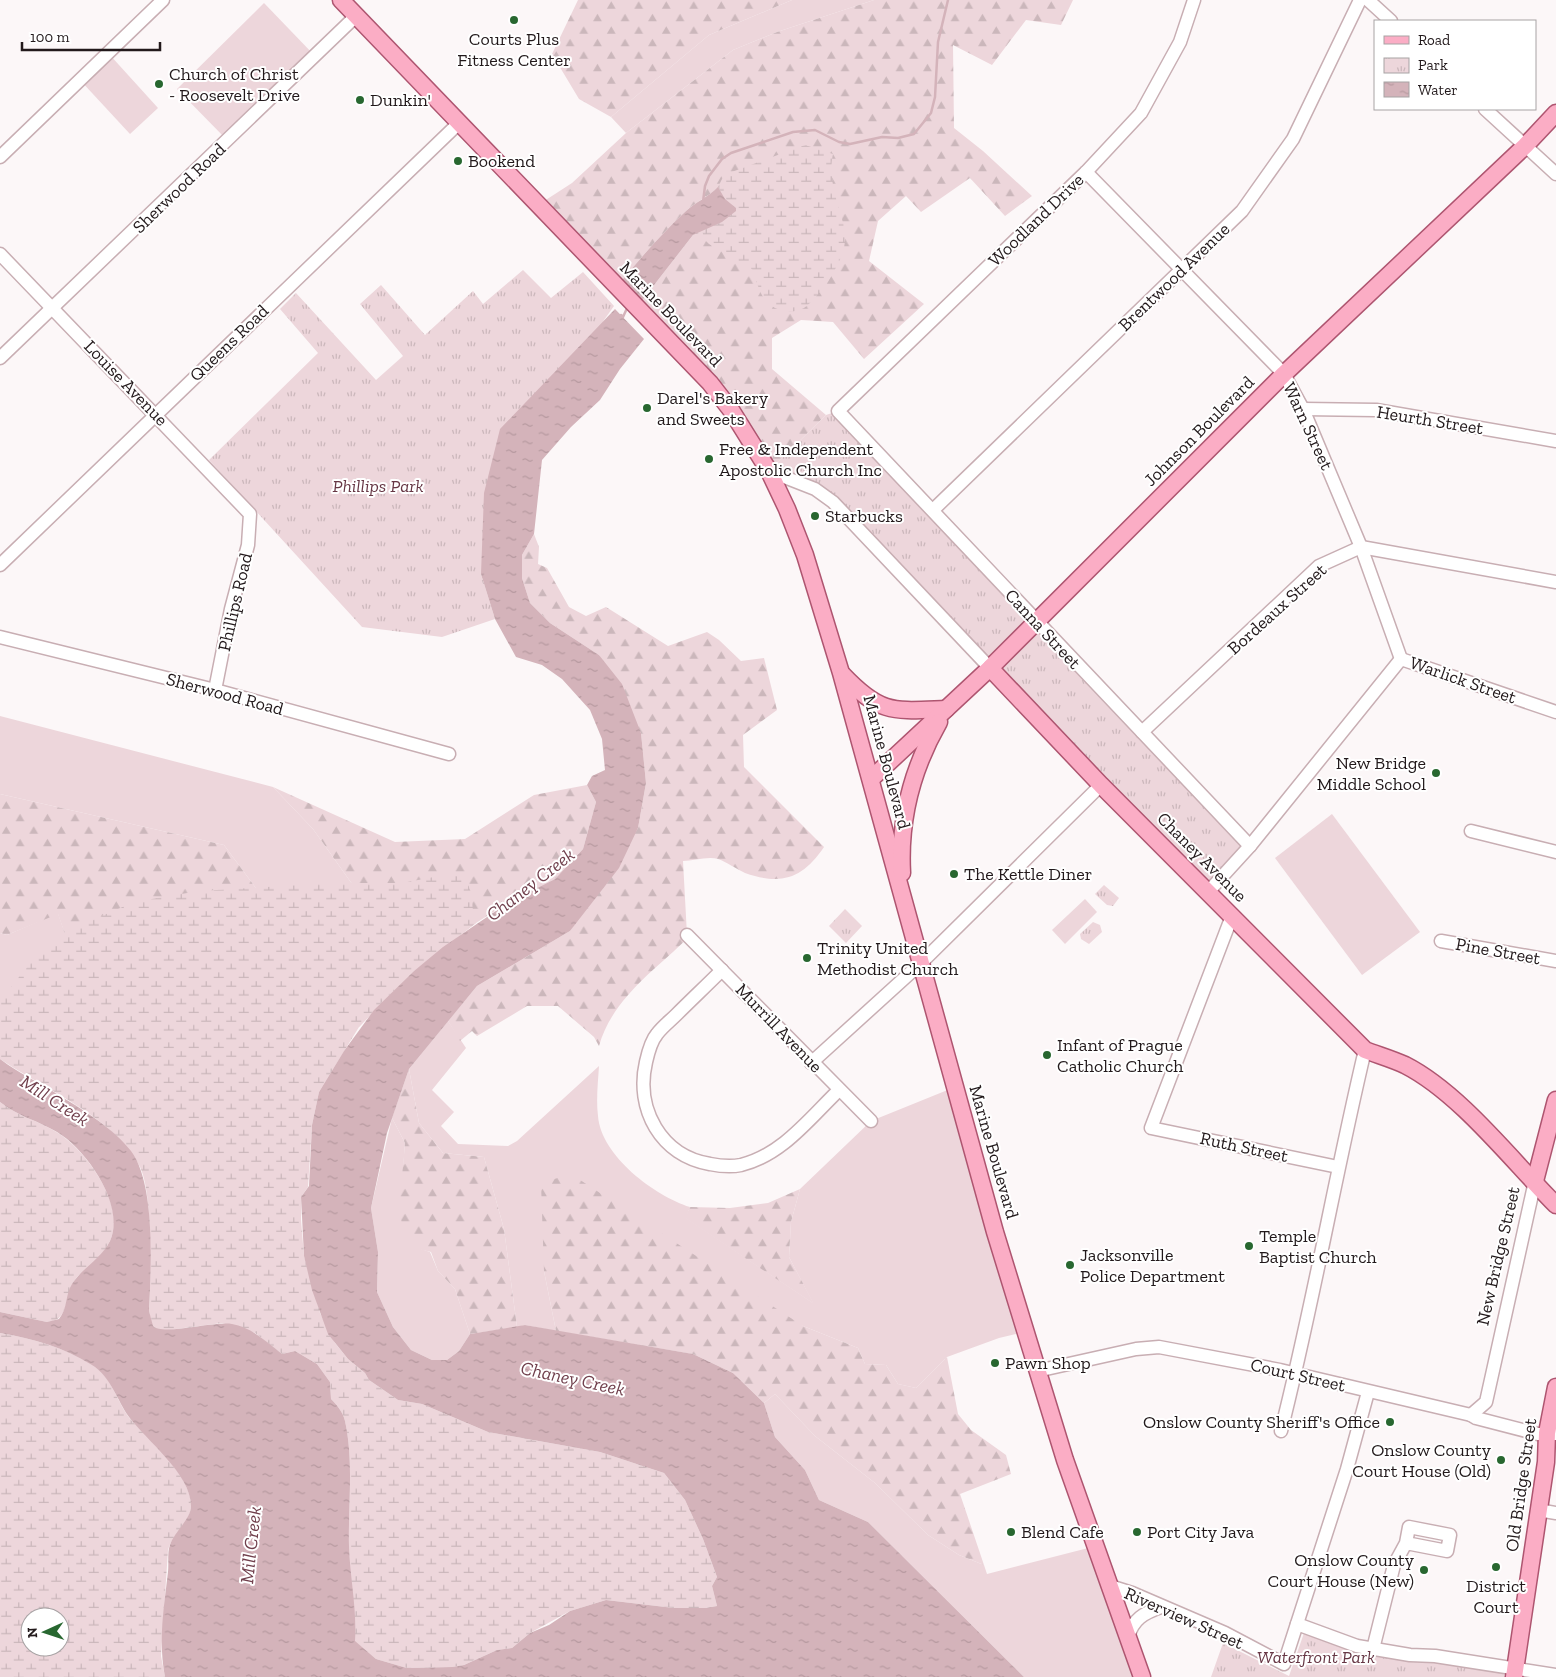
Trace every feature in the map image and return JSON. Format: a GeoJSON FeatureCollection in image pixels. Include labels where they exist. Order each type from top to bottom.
{"type":"FeatureCollection","features":[{"type":"Feature","properties":{"kind":"main road","name":"Marine Boulevard"},"geometry":{"type":"LineString","coordinates":[[341,0],[715,390],[751,440],[787,509],[805,555],[842,673],[920,964],[995,1232],[1037,1371],[1065,1460],[1142,1677]]}},
{"type":"Feature","properties":{"kind":"main road","name":"Johnson Boulevard"},"geometry":{"type":"LineString","coordinates":[[871,779],[990,668],[1284,374],[1525,146],[1556,113]]}},
{"type":"Feature","properties":{"kind":"main road","name":"Chaney Avenue"},"geometry":{"type":"LineString","coordinates":[[990,668],[1102,785],[1365,1050]]}},
{"type":"Feature","properties":{"kind":"main road"},"geometry":{"type":"LineString","coordinates":[[842,673],[861,694],[883,708],[907,711],[946,709]]}},
{"type":"Feature","properties":{"kind":"main road"},"geometry":{"type":"LineString","coordinates":[[905,907],[902,862],[903,821],[912,784],[924,752],[946,709]]}},
{"type":"Feature","properties":{"kind":"main road"},"geometry":{"type":"LineString","coordinates":[[1365,1050],[1404,1065],[1442,1089],[1535,1181],[1556,1205]]}},
{"type":"Feature","properties":{"kind":"main road","name":"New Bridge Street"},"geometry":{"type":"LineString","coordinates":[[1535,1181],[1556,1100]]}},
{"type":"Feature","properties":{"kind":"main road","name":"Old Bridge Street"},"geometry":{"type":"LineString","coordinates":[[1515,1673],[1538,1510],[1552,1433],[1556,1388]]}},
{"type":"Feature","properties":{"kind":"street"},"geometry":{"type":"LineString","coordinates":[[0,157],[163,0]]}},
{"type":"Feature","properties":{"kind":"street","name":"Woodland Drive"},"geometry":{"type":"LineString","coordinates":[[838,411],[1086,172],[1141,112],[1180,42],[1194,0]]}},
{"type":"Feature","properties":{"kind":"street","name":"Brentwood Avenue"},"geometry":{"type":"LineString","coordinates":[[933,510],[1242,211],[1293,139],[1360,0]]}},
{"type":"Feature","properties":{"kind":"street"},"geometry":{"type":"LineString","coordinates":[[1368,0],[1390,20]]}},
{"type":"Feature","properties":{"kind":"street","name":"Sherwood Road"},"geometry":{"type":"LineString","coordinates":[[0,358],[356,16]]}},
{"type":"Feature","properties":{"kind":"street"},"geometry":{"type":"LineString","coordinates":[[1486,110],[1556,174]]}},
{"type":"Feature","properties":{"kind":"street","name":"Queens Road"},"geometry":{"type":"LineString","coordinates":[[0,565],[155,413],[459,123]]}},
{"type":"Feature","properties":{"kind":"street","name":"Warn Street"},"geometry":{"type":"LineString","coordinates":[[1086,172],[1284,374],[1303,409],[1361,547],[1401,659]]}},
{"type":"Feature","properties":{"kind":"street","name":"Louise Avenue"},"geometry":{"type":"LineString","coordinates":[[0,254],[155,413],[250,514]]}},
{"type":"Feature","properties":{"kind":"street","name":"Heurth Street"},"geometry":{"type":"LineString","coordinates":[[1303,409],[1376,410],[1556,440]]}},
{"type":"Feature","properties":{"kind":"street","name":"Canna Street"},"geometry":{"type":"LineString","coordinates":[[838,411],[1250,846]]}},
{"type":"Feature","properties":{"kind":"street","name":"Chaney Avenue"},"geometry":{"type":"LineString","coordinates":[[768,471],[815,489],[833,502],[990,668]]}},
{"type":"Feature","properties":{"kind":"street","name":"Phillips Road"},"geometry":{"type":"LineString","coordinates":[[215,690],[231,609],[248,545],[250,514]]}},
{"type":"Feature","properties":{"kind":"street"},"geometry":{"type":"LineString","coordinates":[[1361,547],[1556,582]]}},
{"type":"Feature","properties":{"kind":"street","name":"Bordeaux Street"},"geometry":{"type":"LineString","coordinates":[[1142,732],[1319,566],[1361,547]]}},
{"type":"Feature","properties":{"kind":"street","name":"Sherwood Road"},"geometry":{"type":"LineString","coordinates":[[0,637],[215,690],[449,754]]}},
{"type":"Feature","properties":{"kind":"street","name":"Warlick Street"},"geometry":{"type":"LineString","coordinates":[[1208,892],[1250,846],[1401,659],[1556,712]]}},
{"type":"Feature","properties":{"kind":"street"},"geometry":{"type":"LineString","coordinates":[[812,1062],[920,964],[1102,785]]}},
{"type":"Feature","properties":{"kind":"street"},"geometry":{"type":"LineString","coordinates":[[1471,831],[1556,852]]}},
{"type":"Feature","properties":{"kind":"street","name":"Ruth Street"},"geometry":{"type":"LineString","coordinates":[[1232,916],[1151,1128],[1338,1167]]}},
{"type":"Feature","properties":{"kind":"street","name":"Murrill Avenue"},"geometry":{"type":"LineString","coordinates":[[687,935],[871,1122]]}},
{"type":"Feature","properties":{"kind":"street","name":"Pine Street"},"geometry":{"type":"LineString","coordinates":[[1441,941],[1556,961]]}},
{"type":"Feature","properties":{"kind":"street"},"geometry":{"type":"LineString","coordinates":[[722,970],[656,1034],[647,1056],[642,1078],[644,1099],[650,1119],[663,1140],[679,1152],[698,1162],[739,1165],[778,1150],[839,1090]]}},
{"type":"Feature","properties":{"kind":"street"},"geometry":{"type":"LineString","coordinates":[[1281,1431],[1365,1050]]}},
{"type":"Feature","properties":{"kind":"street","name":"New Bridge Street"},"geometry":{"type":"LineString","coordinates":[[1471,1415],[1486,1402],[1535,1181]]}},
{"type":"Feature","properties":{"kind":"street","name":"Court Street"},"geometry":{"type":"LineString","coordinates":[[1037,1371],[1136,1349],[1159,1347],[1295,1374],[1471,1415],[1476,1418],[1538,1434],[1552,1433]]}},
{"type":"Feature","properties":{"kind":"street"},"geometry":{"type":"LineString","coordinates":[[1368,1392],[1347,1469],[1298,1624],[1357,1646],[1410,1655],[1435,1656],[1515,1673],[1556,1675]]}},
{"type":"Feature","properties":{"kind":"street"},"geometry":{"type":"LineString","coordinates":[[1538,1510],[1556,1513]]}},
{"type":"Feature","properties":{"kind":"street"},"geometry":{"type":"LineString","coordinates":[[1373,1649],[1394,1565],[1406,1543]]}},
{"type":"Feature","properties":{"kind":"street","name":"Riverview Street"},"geometry":{"type":"LineString","coordinates":[[1110,1586],[1132,1593],[1225,1633],[1284,1664],[1298,1624]]}},
{"type":"Feature","properties":{"kind":"street"},"geometry":{"type":"LineString","coordinates":[[1128,1637],[1135,1620],[1147,1612],[1161,1607]]}},
{"type":"Feature","properties":{"kind":"green space"},"geometry":{"type":"Polygon","coordinates":[[[578,0],[792,0],[709,35],[611,117],[579,99],[552,54],[578,0]]]}},
{"type":"Feature","properties":{"kind":"green space"},"geometry":{"type":"Polygon","coordinates":[[[792,0],[874,0],[777,32],[733,50],[626,133],[611,117],[709,35],[792,0]]]}},
{"type":"Feature","properties":{"kind":"green space"},"geometry":{"type":"Polygon","coordinates":[[[874,0],[1073,0],[1061,25],[1026,20],[992,65],[953,45],[954,128],[983,151],[1032,196],[1005,216],[970,178],[921,212],[906,196],[878,221],[869,261],[924,304],[864,359],[833,322],[801,320],[772,338],[772,369],[826,415],[769,471],[751,440],[637,307],[693,235],[702,229],[717,188],[677,220],[650,247],[617,286],[538,205],[572,183],[626,133],[733,50],[777,32],[874,0]]]}},
{"type":"Feature","properties":{"kind":"green space"},"geometry":{"type":"Polygon","coordinates":[[[264,3],[315,56],[228,141],[177,89],[264,3]]]}},
{"type":"Feature","properties":{"kind":"green space"},"geometry":{"type":"Polygon","coordinates":[[[109,54],[158,108],[130,134],[80,80],[109,54]]]}},
{"type":"Feature","properties":{"kind":"green space"},"geometry":{"type":"Polygon","coordinates":[[[805,145],[833,154],[832,180],[844,226],[844,248],[834,272],[816,297],[804,308],[797,311],[786,311],[770,305],[760,292],[753,270],[709,244],[704,239],[702,229],[722,222],[736,207],[725,199],[718,187],[723,177],[729,173],[805,145]]]}},
{"type":"Feature","properties":{"kind":"green space","name":"Phillips Park"},"geometry":{"type":"Polygon","coordinates":[[[523,270],[551,298],[583,272],[614,306],[604,320],[481,574],[495,619],[442,637],[362,627],[209,460],[318,353],[280,309],[296,293],[376,380],[403,356],[360,304],[381,285],[425,335],[473,291],[483,304],[523,270]]]}},
{"type":"Feature","properties":{"kind":"green space"},"geometry":{"type":"Polygon","coordinates":[[[838,411],[1250,846],[1208,892],[833,502],[769,471],[826,415],[838,411]]]}},
{"type":"Feature","properties":{"kind":"green space"},"geometry":{"type":"Polygon","coordinates":[[[534,534],[539,547],[538,564],[547,568],[569,607],[586,616],[606,607],[668,646],[707,632],[719,640],[741,661],[764,658],[777,710],[743,735],[744,767],[824,847],[816,858],[800,872],[781,879],[758,877],[745,873],[714,858],[683,861],[687,935],[689,937],[636,986],[624,1000],[605,1029],[599,1046],[594,1037],[558,1006],[527,1006],[477,1036],[472,1031],[460,1041],[448,1021],[477,986],[570,931],[638,828],[646,783],[641,733],[599,655],[550,623],[530,603],[522,578],[522,555],[534,534]]]}},
{"type":"Feature","properties":{"kind":"green space"},"geometry":{"type":"Polygon","coordinates":[[[0,716],[273,787],[313,829],[414,971],[359,1027],[224,845],[0,794],[0,716]]]}},
{"type":"Feature","properties":{"kind":"green space"},"geometry":{"type":"Polygon","coordinates":[[[587,785],[596,802],[583,849],[555,879],[509,902],[476,923],[414,971],[313,829],[273,787],[395,842],[465,839],[534,795],[587,785]]]}},
{"type":"Feature","properties":{"kind":"green space"},"geometry":{"type":"Polygon","coordinates":[[[0,794],[224,845],[359,1027],[68,943],[58,914],[7,935],[0,933],[0,794]]]}},
{"type":"Feature","properties":{"kind":"green space"},"geometry":{"type":"Polygon","coordinates":[[[1332,814],[1420,932],[1362,975],[1275,858],[1332,814]]]}},
{"type":"Feature","properties":{"kind":"green space"},"geometry":{"type":"Polygon","coordinates":[[[450,874],[465,881],[469,887],[476,923],[414,971],[374,1010],[359,1027],[319,1092],[312,1125],[308,1187],[301,1197],[301,1220],[304,1256],[320,1313],[335,1343],[348,1359],[365,1373],[369,1380],[398,1400],[422,1404],[488,1432],[600,1452],[664,1473],[685,1500],[703,1539],[717,1577],[712,1586],[717,1606],[674,1608],[606,1600],[570,1611],[530,1633],[512,1648],[497,1650],[464,1665],[407,1668],[376,1659],[354,1641],[349,1558],[350,1484],[348,1436],[343,1415],[331,1399],[330,1382],[317,1364],[295,1351],[282,1354],[255,1333],[222,1323],[161,1331],[152,1326],[149,1311],[149,1216],[144,1179],[140,1167],[129,1150],[97,1119],[0,1059],[0,994],[10,988],[33,960],[65,932],[134,902],[199,891],[335,883],[402,883],[450,874]]]}},
{"type":"Feature","properties":{"kind":"green space"},"geometry":{"type":"Polygon","coordinates":[[[1104,885],[1119,898],[1113,906],[1107,905],[1095,894],[1104,885]]]}},
{"type":"Feature","properties":{"kind":"green space"},"geometry":{"type":"Polygon","coordinates":[[[1085,899],[1097,912],[1065,944],[1052,930],[1085,899]]]}},
{"type":"Feature","properties":{"kind":"green space"},"geometry":{"type":"Polygon","coordinates":[[[845,909],[862,926],[846,943],[829,926],[845,909]]]}},
{"type":"Feature","properties":{"kind":"green space"},"geometry":{"type":"Polygon","coordinates":[[[58,913],[68,943],[0,1014],[0,933],[7,935],[58,913]]]}},
{"type":"Feature","properties":{"kind":"green space"},"geometry":{"type":"Polygon","coordinates":[[[1093,922],[1100,925],[1102,932],[1089,944],[1081,939],[1080,934],[1093,922]]]}},
{"type":"Feature","properties":{"kind":"green space"},"geometry":{"type":"Polygon","coordinates":[[[448,1021],[466,1048],[432,1090],[454,1112],[441,1126],[458,1144],[508,1146],[517,1141],[599,1066],[597,1097],[601,1131],[619,1159],[646,1184],[676,1202],[690,1207],[686,1218],[813,1303],[789,1257],[791,1222],[800,1189],[871,1121],[955,1087],[1025,1332],[999,1338],[947,1357],[916,1388],[898,1384],[886,1365],[865,1364],[858,1348],[803,1326],[544,1271],[556,1331],[525,1325],[517,1327],[504,1229],[484,1157],[443,1153],[419,1123],[409,1069],[448,1021]]]}},
{"type":"Feature","properties":{"kind":"green space"},"geometry":{"type":"Polygon","coordinates":[[[409,1069],[419,1123],[443,1153],[484,1157],[504,1229],[517,1327],[470,1334],[455,1289],[438,1271],[431,1252],[418,1249],[405,1237],[399,1211],[405,1143],[392,1118],[409,1069]]]}},
{"type":"Feature","properties":{"kind":"green space"},"geometry":{"type":"Polygon","coordinates":[[[0,1102],[58,1133],[79,1151],[106,1190],[114,1219],[113,1232],[108,1245],[99,1257],[73,1282],[64,1311],[55,1320],[47,1322],[0,1312],[0,1102]]]}},
{"type":"Feature","properties":{"kind":"green space"},"geometry":{"type":"Polygon","coordinates":[[[392,1118],[405,1143],[403,1170],[418,1248],[430,1252],[438,1271],[455,1289],[470,1334],[459,1351],[447,1360],[432,1360],[411,1350],[393,1327],[377,1292],[378,1252],[371,1208],[392,1118]]]}},
{"type":"Feature","properties":{"kind":"green space"},"geometry":{"type":"Polygon","coordinates":[[[571,1174],[803,1326],[858,1348],[865,1364],[886,1365],[898,1384],[916,1388],[947,1357],[958,1414],[971,1430],[1006,1455],[1011,1474],[960,1494],[984,1565],[959,1555],[928,1535],[875,1483],[815,1436],[775,1394],[764,1403],[733,1373],[693,1354],[556,1331],[544,1271],[541,1183],[571,1174]]]}},
{"type":"Feature","properties":{"kind":"green space"},"geometry":{"type":"Polygon","coordinates":[[[800,1189],[791,1222],[789,1257],[814,1304],[685,1218],[690,1207],[730,1208],[768,1203],[800,1189]]]}},
{"type":"Feature","properties":{"kind":"green space"},"geometry":{"type":"Polygon","coordinates":[[[0,1333],[25,1338],[59,1349],[82,1359],[100,1370],[132,1421],[169,1460],[185,1484],[190,1496],[190,1513],[168,1550],[161,1656],[165,1677],[0,1677],[0,1333]]]}},
{"type":"Feature","properties":{"kind":"green space"},"geometry":{"type":"Polygon","coordinates":[[[775,1394],[815,1436],[875,1483],[928,1535],[959,1555],[984,1565],[987,1574],[1096,1546],[1142,1677],[1024,1677],[868,1522],[819,1500],[805,1470],[775,1437],[764,1403],[775,1394]]]}},
{"type":"Feature","properties":{"kind":"green space","name":"Waterfront Park"},"geometry":{"type":"Polygon","coordinates":[[[1304,1633],[1350,1649],[1408,1661],[1443,1663],[1503,1673],[1505,1677],[1211,1677],[1223,1643],[1289,1676],[1304,1633]]]}},
{"type":"Feature","properties":{"kind":"water"},"geometry":{"type":"Polygon","coordinates":[[[718,187],[725,199],[736,208],[736,211],[722,222],[693,235],[637,307],[617,286],[650,247],[677,220],[718,187]]]}},
{"type":"Feature","properties":{"kind":"water","name":"Mill Creek"},"geometry":{"type":"Polygon","coordinates":[[[615,309],[644,339],[620,369],[600,400],[571,427],[542,460],[534,534],[522,555],[522,578],[530,603],[550,623],[599,655],[622,684],[641,733],[646,783],[638,828],[619,868],[570,931],[477,986],[409,1069],[387,1133],[371,1208],[378,1252],[377,1292],[393,1327],[411,1350],[432,1360],[447,1360],[459,1351],[470,1334],[525,1325],[693,1354],[733,1373],[764,1403],[775,1437],[805,1470],[819,1500],[868,1522],[1024,1677],[165,1677],[162,1637],[169,1551],[172,1540],[188,1516],[191,1506],[184,1482],[166,1458],[129,1417],[109,1382],[99,1370],[59,1349],[25,1338],[0,1333],[0,1312],[47,1322],[59,1319],[64,1310],[72,1284],[106,1247],[114,1227],[113,1212],[101,1180],[80,1152],[69,1140],[57,1132],[0,1102],[0,1059],[89,1114],[116,1135],[131,1151],[139,1166],[145,1184],[148,1205],[151,1251],[149,1311],[153,1326],[158,1329],[177,1329],[213,1324],[232,1324],[246,1328],[282,1354],[295,1351],[317,1364],[330,1382],[331,1399],[343,1415],[348,1436],[350,1483],[349,1546],[355,1617],[355,1641],[376,1659],[407,1668],[464,1665],[497,1650],[512,1648],[530,1633],[549,1625],[570,1611],[606,1600],[674,1608],[717,1606],[712,1586],[717,1577],[703,1539],[685,1500],[664,1473],[600,1452],[488,1432],[422,1404],[398,1400],[369,1380],[365,1373],[348,1359],[328,1334],[312,1290],[304,1256],[301,1197],[309,1186],[312,1125],[319,1092],[344,1051],[374,1010],[414,971],[443,947],[509,902],[555,879],[583,849],[596,802],[587,785],[592,776],[605,770],[602,739],[590,710],[562,679],[542,665],[516,657],[495,619],[481,574],[484,493],[500,429],[615,309]]]}},
{"type":"Feature","properties":{"kind":"waterway","name":"Chaney Creek"},"geometry":{"type":"LineString","coordinates":[[703,202],[705,186],[709,176],[722,159],[731,153],[793,132],[815,130],[839,142],[850,144],[882,137],[898,138],[914,134],[931,113],[935,97],[938,42],[948,0]]}},
{"type":"Feature","properties":{"kind":"waterway","name":"Chaney Creek"},"geometry":{"type":"LineString","coordinates":[[621,315],[623,317],[628,306]]}},
{"type":"Feature","properties":{"kind":"place","name":"Courts Plus Fitness Center"},"geometry":{"type":"Point","coordinates":[514,20]}},
{"type":"Feature","properties":{"kind":"place","name":"Church of Christ - Roosevelt Drive"},"geometry":{"type":"Point","coordinates":[159,84]}},
{"type":"Feature","properties":{"kind":"place","name":"Dunkin'"},"geometry":{"type":"Point","coordinates":[360,100]}},
{"type":"Feature","properties":{"kind":"place","name":"Bookend"},"geometry":{"type":"Point","coordinates":[458,161]}},
{"type":"Feature","properties":{"kind":"place","name":"Darel's Bakery and Sweets"},"geometry":{"type":"Point","coordinates":[647,408]}},
{"type":"Feature","properties":{"kind":"place","name":"Free & Independent Apostolic Church Inc"},"geometry":{"type":"Point","coordinates":[709,459]}},
{"type":"Feature","properties":{"kind":"place","name":"Starbucks"},"geometry":{"type":"Point","coordinates":[815,516]}},
{"type":"Feature","properties":{"kind":"place","name":"New Bridge Middle School"},"geometry":{"type":"Point","coordinates":[1436,773]}},
{"type":"Feature","properties":{"kind":"place","name":"The Kettle Diner"},"geometry":{"type":"Point","coordinates":[954,874]}},
{"type":"Feature","properties":{"kind":"place","name":"Trinity United Methodist Church"},"geometry":{"type":"Point","coordinates":[807,958]}},
{"type":"Feature","properties":{"kind":"place","name":"Infant of Prague Catholic Church"},"geometry":{"type":"Point","coordinates":[1047,1055]}},
{"type":"Feature","properties":{"kind":"place","name":"Temple Baptist Church"},"geometry":{"type":"Point","coordinates":[1249,1246]}},
{"type":"Feature","properties":{"kind":"place","name":"Jacksonville Police Department"},"geometry":{"type":"Point","coordinates":[1070,1265]}},
{"type":"Feature","properties":{"kind":"place","name":"Pawn Shop"},"geometry":{"type":"Point","coordinates":[995,1363]}},
{"type":"Feature","properties":{"kind":"place","name":"Onslow County Sheriff's Office"},"geometry":{"type":"Point","coordinates":[1390,1422]}},
{"type":"Feature","properties":{"kind":"place","name":"Onslow County Court House (Old)"},"geometry":{"type":"Point","coordinates":[1501,1460]}},
{"type":"Feature","properties":{"kind":"place","name":"Blend Cafe"},"geometry":{"type":"Point","coordinates":[1011,1532]}},
{"type":"Feature","properties":{"kind":"place","name":"Port City Java"},"geometry":{"type":"Point","coordinates":[1137,1532]}},
{"type":"Feature","properties":{"kind":"place","name":"District Court"},"geometry":{"type":"Point","coordinates":[1496,1567]}},
{"type":"Feature","properties":{"kind":"place","name":"Onslow County Court House (New)"},"geometry":{"type":"Point","coordinates":[1424,1570]}}]}
